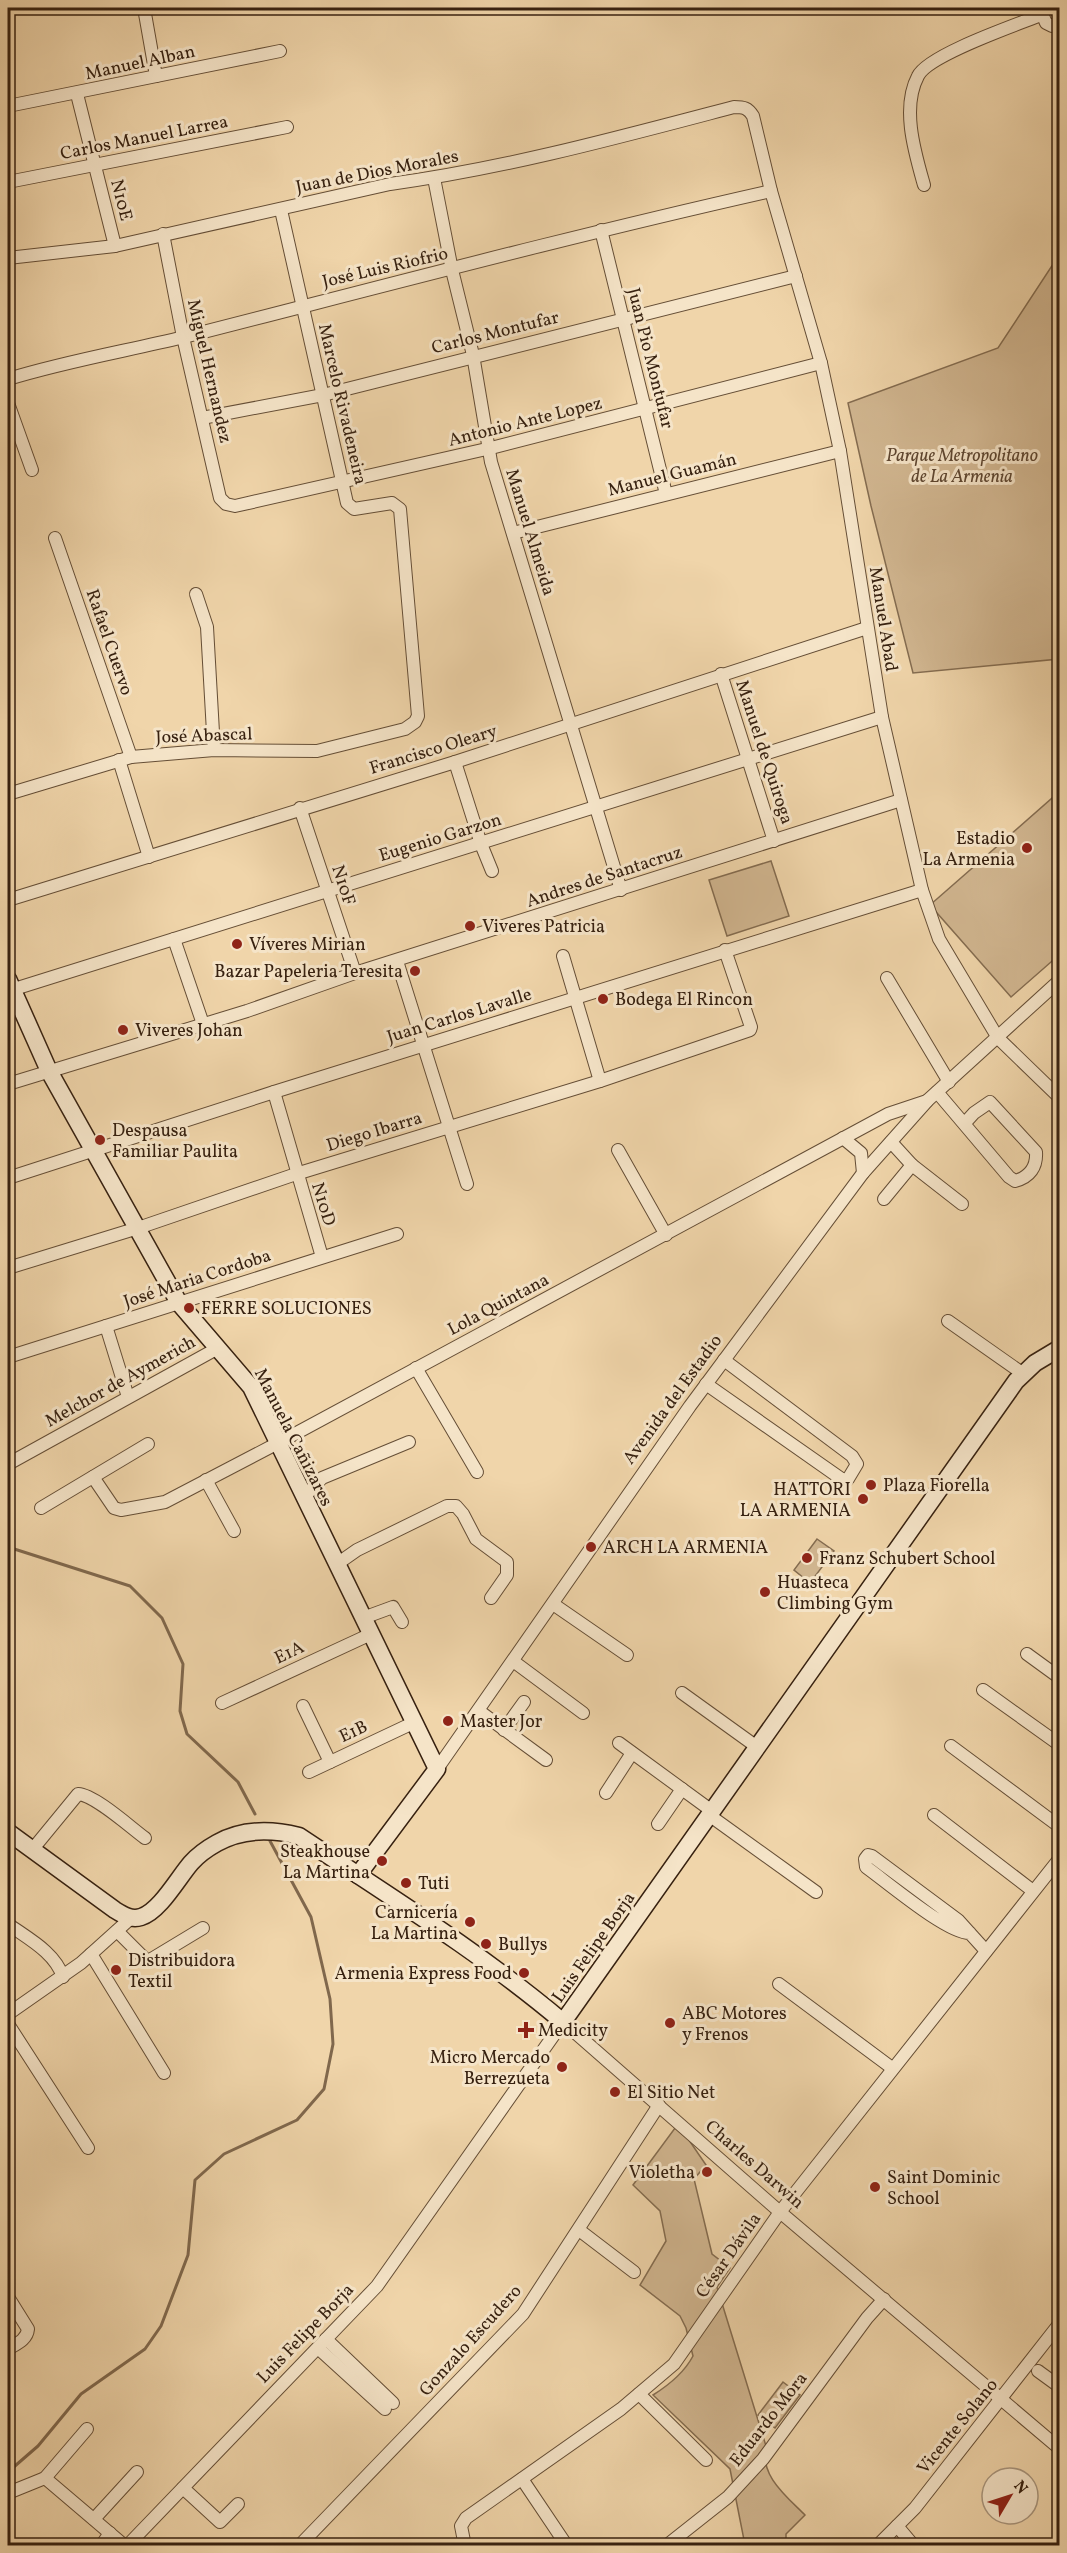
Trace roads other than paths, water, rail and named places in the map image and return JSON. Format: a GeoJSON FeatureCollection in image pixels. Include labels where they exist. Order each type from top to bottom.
{"type":"FeatureCollection","features":[{"type":"Feature","properties":{"kind":"street"},"geometry":{"type":"LineString","coordinates":[[144,8],[156,76]]}},
{"type":"Feature","properties":{"kind":"street"},"geometry":{"type":"LineString","coordinates":[[924,185],[911,139],[911,110],[918,76],[937,59],[1041,11],[1050,25],[1059,23]]}},
{"type":"Feature","properties":{"kind":"street","name":"Manuel Alban"},"geometry":{"type":"LineString","coordinates":[[8,106],[77,94],[280,51]]}},
{"type":"Feature","properties":{"kind":"street","name":"N10E"},"geometry":{"type":"LineString","coordinates":[[77,94],[115,246]]}},
{"type":"Feature","properties":{"kind":"street","name":"Juan de Dios Morales"},"geometry":{"type":"LineString","coordinates":[[8,258],[115,246],[390,184],[434,178],[568,151],[734,107],[749,110]]}},
{"type":"Feature","properties":{"kind":"street","name":"Manuel Abad"},"geometry":{"type":"LineString","coordinates":[[749,110],[753,116],[771,191],[821,363],[840,451],[882,717],[922,890],[939,939],[998,1038],[1059,1098]]}},
{"type":"Feature","properties":{"kind":"street","name":"Carlos Manuel Larrea"},"geometry":{"type":"LineString","coordinates":[[8,182],[287,127]]}},
{"type":"Feature","properties":{"kind":"street","name":"Manuel Almeida"},"geometry":{"type":"LineString","coordinates":[[434,178],[452,270],[473,355],[491,448],[491,462],[621,890]]}},
{"type":"Feature","properties":{"kind":"street","name":"José Luis Riofrio"},"geometry":{"type":"LineString","coordinates":[[8,379],[41,369],[183,337],[302,305],[452,270],[601,230],[771,191]]}},
{"type":"Feature","properties":{"kind":"street","name":"Marcelo Rivadeneira"},"geometry":{"type":"LineString","coordinates":[[280,210],[350,507],[354,509],[392,503],[400,509],[419,710],[416,722],[405,729]]}},
{"type":"Feature","properties":{"kind":"street","name":"Juan Pio Montufar"},"geometry":{"type":"LineString","coordinates":[[601,230],[666,494]]}},
{"type":"Feature","properties":{"kind":"street","name":"Miguel Hernandez"},"geometry":{"type":"LineString","coordinates":[[163,234],[183,337],[220,498],[226,504],[235,506]]}},
{"type":"Feature","properties":{"kind":"street","name":"Carlos Montufar"},"geometry":{"type":"LineString","coordinates":[[202,418],[323,395],[473,355],[796,276]]}},
{"type":"Feature","properties":{"kind":"street","name":"Antonio Ante Lopez"},"geometry":{"type":"LineString","coordinates":[[235,506],[491,448],[821,363]]}},
{"type":"Feature","properties":{"kind":"street"},"geometry":{"type":"LineString","coordinates":[[8,403],[10,424],[32,470]]}},
{"type":"Feature","properties":{"kind":"street","name":"Manuel Guamán"},"geometry":{"type":"LineString","coordinates":[[513,533],[840,451]]}},
{"type":"Feature","properties":{"kind":"street","name":"Rafael Cuervo"},"geometry":{"type":"LineString","coordinates":[[55,538],[125,759],[124,772],[149,857]]}},
{"type":"Feature","properties":{"kind":"street"},"geometry":{"type":"LineString","coordinates":[[196,594],[207,627],[214,750]]}},
{"type":"Feature","properties":{"kind":"street","name":"Francisco Oleary"},"geometry":{"type":"LineString","coordinates":[[8,900],[454,762],[867,628]]}},
{"type":"Feature","properties":{"kind":"street","name":"Manuel de Quiroga"},"geometry":{"type":"LineString","coordinates":[[721,674],[774,841]]}},
{"type":"Feature","properties":{"kind":"street","name":"Eugenio Garzon"},"geometry":{"type":"LineString","coordinates":[[9,987],[174,939],[882,717]]}},
{"type":"Feature","properties":{"kind":"street","name":"José Abascal"},"geometry":{"type":"LineString","coordinates":[[8,794],[125,759],[214,750],[317,751],[405,729]]}},
{"type":"Feature","properties":{"kind":"street"},"geometry":{"type":"LineString","coordinates":[[454,762],[492,871]]}},
{"type":"Feature","properties":{"kind":"street","name":"Andres de Santacruz"},"geometry":{"type":"LineString","coordinates":[[8,1084],[203,1024],[355,973],[901,800]]}},
{"type":"Feature","properties":{"kind":"street","name":"N10F"},"geometry":{"type":"LineString","coordinates":[[300,808],[355,973]]}},
{"type":"Feature","properties":{"kind":"street","name":"Juan Carlos Lavalle"},"geometry":{"type":"LineString","coordinates":[[8,1178],[423,1045],[922,890]]}},
{"type":"Feature","properties":{"kind":"street"},"geometry":{"type":"LineString","coordinates":[[174,939],[203,1024]]}},
{"type":"Feature","properties":{"kind":"street","name":"Diego Ibarra"},"geometry":{"type":"LineString","coordinates":[[8,1268],[138,1228],[296,1174],[600,1081],[751,1028],[725,950]]}},
{"type":"Feature","properties":{"kind":"street"},"geometry":{"type":"LineString","coordinates":[[563,956],[600,1081]]}},
{"type":"Feature","properties":{"kind":"street"},"geometry":{"type":"LineString","coordinates":[[397,961],[467,1184]]}},
{"type":"Feature","properties":{"kind":"street"},"geometry":{"type":"LineString","coordinates":[[887,978],[949,1082]]}},
{"type":"Feature","properties":{"kind":"street","name":"Avenida del Estadio"},"geometry":{"type":"LineString","coordinates":[[358,1875],[479,1711],[706,1384],[863,1173],[932,1096],[1059,981]]}},
{"type":"Feature","properties":{"kind":"street","name":"Manuela Cañizares"},"geometry":{"type":"LineString","coordinates":[[9,987],[49,1071],[179,1303],[251,1387],[413,1724],[437,1769]]}},
{"type":"Feature","properties":{"kind":"street","name":"N10D"},"geometry":{"type":"LineString","coordinates":[[274,1092],[322,1257]]}},
{"type":"Feature","properties":{"kind":"street"},"geometry":{"type":"LineString","coordinates":[[932,1096],[964,1124],[1009,1178],[1015,1181],[1022,1179],[1034,1169],[1037,1162],[1036,1152],[990,1102],[974,1113],[964,1124]]}},
{"type":"Feature","properties":{"kind":"street","name":"Lola Quintana"},"geometry":{"type":"LineString","coordinates":[[93,1477],[114,1508],[121,1510],[165,1502],[666,1235],[888,1113],[932,1096]]}},
{"type":"Feature","properties":{"kind":"street"},"geometry":{"type":"LineString","coordinates":[[843,1138],[861,1153],[863,1173]]}},
{"type":"Feature","properties":{"kind":"street"},"geometry":{"type":"LineString","coordinates":[[891,1142],[912,1165],[962,1204]]}},
{"type":"Feature","properties":{"kind":"street"},"geometry":{"type":"LineString","coordinates":[[618,1150],[666,1235]]}},
{"type":"Feature","properties":{"kind":"street"},"geometry":{"type":"LineString","coordinates":[[884,1199],[912,1165]]}},
{"type":"Feature","properties":{"kind":"street","name":"José Maria Cordoba"},"geometry":{"type":"LineString","coordinates":[[8,1357],[397,1234]]}},
{"type":"Feature","properties":{"kind":"street"},"geometry":{"type":"LineString","coordinates":[[948,1321],[1022,1373]]}},
{"type":"Feature","properties":{"kind":"street"},"geometry":{"type":"LineString","coordinates":[[106,1326],[128,1397]]}},
{"type":"Feature","properties":{"kind":"street","name":"Melchor de Aymerich"},"geometry":{"type":"LineString","coordinates":[[8,1464],[218,1348]]}},
{"type":"Feature","properties":{"kind":"street","name":"Luis Felipe Borja"},"geometry":{"type":"LineString","coordinates":[[126,2546],[377,2286],[1022,1373],[1059,1348]]}},
{"type":"Feature","properties":{"kind":"street"},"geometry":{"type":"LineString","coordinates":[[706,1384],[843,1480],[852,1475],[857,1464],[852,1456],[724,1360]]}},
{"type":"Feature","properties":{"kind":"street"},"geometry":{"type":"LineString","coordinates":[[416,1368],[477,1472]]}},
{"type":"Feature","properties":{"kind":"street"},"geometry":{"type":"LineString","coordinates":[[304,1497],[322,1478],[409,1442]]}},
{"type":"Feature","properties":{"kind":"street"},"geometry":{"type":"LineString","coordinates":[[41,1508],[148,1444]]}},
{"type":"Feature","properties":{"kind":"street"},"geometry":{"type":"LineString","coordinates":[[206,1480],[234,1531]]}},
{"type":"Feature","properties":{"kind":"street"},"geometry":{"type":"LineString","coordinates":[[337,1564],[357,1550],[447,1506],[456,1506],[463,1514],[476,1539],[504,1558],[508,1566],[507,1575],[491,1598]]}},
{"type":"Feature","properties":{"kind":"street"},"geometry":{"type":"LineString","coordinates":[[553,1604],[627,1655]]}},
{"type":"Feature","properties":{"kind":"street","name":"E1A"},"geometry":{"type":"LineString","coordinates":[[222,1703],[367,1626],[393,1607],[402,1622]]}},
{"type":"Feature","properties":{"kind":"street"},"geometry":{"type":"LineString","coordinates":[[1028,1654],[1059,1678]]}},
{"type":"Feature","properties":{"kind":"street"},"geometry":{"type":"LineString","coordinates":[[513,1661],[583,1713]]}},
{"type":"Feature","properties":{"kind":"street"},"geometry":{"type":"LineString","coordinates":[[983,1690],[1059,1744]]}},
{"type":"Feature","properties":{"kind":"street"},"geometry":{"type":"LineString","coordinates":[[682,1693],[757,1747]]}},
{"type":"Feature","properties":{"kind":"street"},"geometry":{"type":"LineString","coordinates":[[504,1730],[524,1702]]}},
{"type":"Feature","properties":{"kind":"street"},"geometry":{"type":"LineString","coordinates":[[303,1706],[330,1762]]}},
{"type":"Feature","properties":{"kind":"street"},"geometry":{"type":"LineString","coordinates":[[479,1711],[546,1760]]}},
{"type":"Feature","properties":{"kind":"street","name":"E1B"},"geometry":{"type":"LineString","coordinates":[[309,1772],[413,1724]]}},
{"type":"Feature","properties":{"kind":"street"},"geometry":{"type":"LineString","coordinates":[[619,1743],[816,1892]]}},
{"type":"Feature","properties":{"kind":"street"},"geometry":{"type":"LineString","coordinates":[[951,1746],[1059,1827]]}},
{"type":"Feature","properties":{"kind":"street"},"geometry":{"type":"LineString","coordinates":[[606,1793],[632,1753]]}},
{"type":"Feature","properties":{"kind":"street"},"geometry":{"type":"LineString","coordinates":[[658,1824],[682,1789]]}},
{"type":"Feature","properties":{"kind":"street"},"geometry":{"type":"LineString","coordinates":[[32,1850],[69,1801],[78,1794],[98,1804],[145,1838]]}},
{"type":"Feature","properties":{"kind":"street"},"geometry":{"type":"LineString","coordinates":[[934,1815],[1033,1891]]}},
{"type":"Feature","properties":{"kind":"street","name":"Charles Darwin"},"geometry":{"type":"LineString","coordinates":[[8,2014],[63,1977],[131,1918],[138,1918],[149,1912],[193,1861],[206,1851],[231,1836],[245,1833],[279,1831],[298,1836],[466,1946],[516,1983],[780,2212],[1057,2443]]}},
{"type":"Feature","properties":{"kind":"street"},"geometry":{"type":"LineString","coordinates":[[8,1832],[115,1910],[131,1918]]}},
{"type":"Feature","properties":{"kind":"street"},"geometry":{"type":"LineString","coordinates":[[970,1933],[959,1933],[944,1924],[866,1867],[865,1858],[868,1855],[872,1856],[958,1920],[970,1933],[986,1951]]}},
{"type":"Feature","properties":{"kind":"street","name":"César Dávila"},"geometry":{"type":"LineString","coordinates":[[465,2546],[462,2526],[466,2518],[639,2394],[674,2364],[780,2212],[1059,1858]]}},
{"type":"Feature","properties":{"kind":"street"},"geometry":{"type":"LineString","coordinates":[[8,1924],[49,1955],[63,1977]]}},
{"type":"Feature","properties":{"kind":"street"},"geometry":{"type":"LineString","coordinates":[[117,1931],[145,1959],[150,1960],[203,1928]]}},
{"type":"Feature","properties":{"kind":"street"},"geometry":{"type":"LineString","coordinates":[[91,1954],[164,2073]]}},
{"type":"Feature","properties":{"kind":"street"},"geometry":{"type":"LineString","coordinates":[[779,1984],[892,2068]]}},
{"type":"Feature","properties":{"kind":"street"},"geometry":{"type":"LineString","coordinates":[[8,2024],[88,2148]]}},
{"type":"Feature","properties":{"kind":"street","name":"Gonzalo Escudero"},"geometry":{"type":"LineString","coordinates":[[299,2546],[523,2314],[659,2105]]}},
{"type":"Feature","properties":{"kind":"street"},"geometry":{"type":"LineString","coordinates":[[579,2230],[634,2272]]}},
{"type":"Feature","properties":{"kind":"street"},"geometry":{"type":"LineString","coordinates":[[8,2296],[28,2328],[23,2339],[8,2349]]}},
{"type":"Feature","properties":{"kind":"street","name":"Eduardo Mora"},"geometry":{"type":"LineString","coordinates":[[666,2546],[728,2497],[763,2459],[867,2318],[884,2299]]}},
{"type":"Feature","properties":{"kind":"street","name":"Vicente Solano"},"geometry":{"type":"LineString","coordinates":[[877,2546],[915,2508],[1059,2323]]}},
{"type":"Feature","properties":{"kind":"street"},"geometry":{"type":"LineString","coordinates":[[322,2343],[389,2406]]}},
{"type":"Feature","properties":{"kind":"street"},"geometry":{"type":"LineString","coordinates":[[1038,2371],[1059,2387]]}},
{"type":"Feature","properties":{"kind":"street"},"geometry":{"type":"LineString","coordinates":[[639,2394],[706,2460]]}},
{"type":"Feature","properties":{"kind":"street"},"geometry":{"type":"LineString","coordinates":[[8,2493],[45,2478],[87,2429]]}},
{"type":"Feature","properties":{"kind":"street"},"geometry":{"type":"LineString","coordinates":[[94,2519],[137,2472]]}},
{"type":"Feature","properties":{"kind":"street"},"geometry":{"type":"LineString","coordinates":[[45,2478],[126,2546]]}},
{"type":"Feature","properties":{"kind":"street"},"geometry":{"type":"LineString","coordinates":[[522,2479],[567,2546]]}},
{"type":"Feature","properties":{"kind":"street"},"geometry":{"type":"LineString","coordinates":[[183,2487],[220,2522],[238,2504]]}},
{"type":"Feature","properties":{"kind":"street"},"geometry":{"type":"LineString","coordinates":[[897,2526],[914,2546]]}},
{"type":"Feature","properties":{"kind":"street"},"geometry":{"type":"LineString","coordinates":[[102,2546],[110,2534]]}},
{"type":"Feature","properties":{"kind":"waterway"},"geometry":{"type":"LineString","coordinates":[[8,1547],[130,1586],[162,1618],[183,1664],[180,1711],[187,1734],[238,1782],[255,1814]]}},
{"type":"Feature","properties":{"kind":"waterway"},"geometry":{"type":"LineString","coordinates":[[8,2472],[38,2446],[81,2394],[145,2349],[161,2326],[188,2255],[195,2180],[224,2154],[297,2120],[324,2089],[333,2044],[330,1999],[311,1917],[270,1841]]}},
{"type":"Feature","properties":{"kind":"place","name":"Estadio La Armenia"},"geometry":{"type":"Point","coordinates":[1027,848]}},
{"type":"Feature","properties":{"kind":"place","name":"Viveres Patricia"},"geometry":{"type":"Point","coordinates":[470,926]}},
{"type":"Feature","properties":{"kind":"place","name":"Víveres Mirian"},"geometry":{"type":"Point","coordinates":[237,944]}},
{"type":"Feature","properties":{"kind":"place","name":"Bazar Papeleria Teresita"},"geometry":{"type":"Point","coordinates":[415,971]}},
{"type":"Feature","properties":{"kind":"place","name":"Bodega El Rincon"},"geometry":{"type":"Point","coordinates":[603,999]}},
{"type":"Feature","properties":{"kind":"place","name":"Viveres Johan"},"geometry":{"type":"Point","coordinates":[123,1030]}},
{"type":"Feature","properties":{"kind":"place","name":"Despausa Familiar Paulita"},"geometry":{"type":"Point","coordinates":[100,1140]}},
{"type":"Feature","properties":{"kind":"place","name":"FERRE SOLUCIONES"},"geometry":{"type":"Point","coordinates":[189,1308]}},
{"type":"Feature","properties":{"kind":"place","name":"Plaza Fiorella"},"geometry":{"type":"Point","coordinates":[871,1485]}},
{"type":"Feature","properties":{"kind":"place","name":"HATTORI LA ARMENIA"},"geometry":{"type":"Point","coordinates":[863,1499]}},
{"type":"Feature","properties":{"kind":"place","name":"ARCH LA ARMENIA"},"geometry":{"type":"Point","coordinates":[591,1547]}},
{"type":"Feature","properties":{"kind":"place","name":"Franz Schubert School"},"geometry":{"type":"Point","coordinates":[807,1558]}},
{"type":"Feature","properties":{"kind":"place","name":"Huasteca Climbing Gym"},"geometry":{"type":"Point","coordinates":[765,1592]}},
{"type":"Feature","properties":{"kind":"place","name":"Master Jor"},"geometry":{"type":"Point","coordinates":[448,1721]}},
{"type":"Feature","properties":{"kind":"place","name":"Steakhouse La Martina"},"geometry":{"type":"Point","coordinates":[382,1861]}},
{"type":"Feature","properties":{"kind":"place","name":"Tuti"},"geometry":{"type":"Point","coordinates":[406,1883]}},
{"type":"Feature","properties":{"kind":"place","name":"Carnicería La Martina"},"geometry":{"type":"Point","coordinates":[470,1922]}},
{"type":"Feature","properties":{"kind":"place","name":"Bullys"},"geometry":{"type":"Point","coordinates":[486,1944]}},
{"type":"Feature","properties":{"kind":"place","name":"Distribuidora Textil"},"geometry":{"type":"Point","coordinates":[116,1970]}},
{"type":"Feature","properties":{"kind":"place","name":"Armenia Express Food"},"geometry":{"type":"Point","coordinates":[524,1973]}},
{"type":"Feature","properties":{"kind":"place","name":"ABC Motores y Frenos"},"geometry":{"type":"Point","coordinates":[670,2023]}},
{"type":"Feature","properties":{"kind":"place","name":"Medicity"},"geometry":{"type":"Point","coordinates":[526,2030]}},
{"type":"Feature","properties":{"kind":"place","name":"Micro Mercado Berrezueta"},"geometry":{"type":"Point","coordinates":[562,2067]}},
{"type":"Feature","properties":{"kind":"place","name":"El Sitio Net"},"geometry":{"type":"Point","coordinates":[615,2092]}},
{"type":"Feature","properties":{"kind":"place","name":"Violetha"},"geometry":{"type":"Point","coordinates":[707,2172]}},
{"type":"Feature","properties":{"kind":"place","name":"Saint Dominic School"},"geometry":{"type":"Point","coordinates":[875,2187]}},
{"type":"Feature","properties":{"kind":"park label","name":"Parque Metropolitano de La Armenia"},"geometry":{"type":"Point","coordinates":[962,465]}}]}
